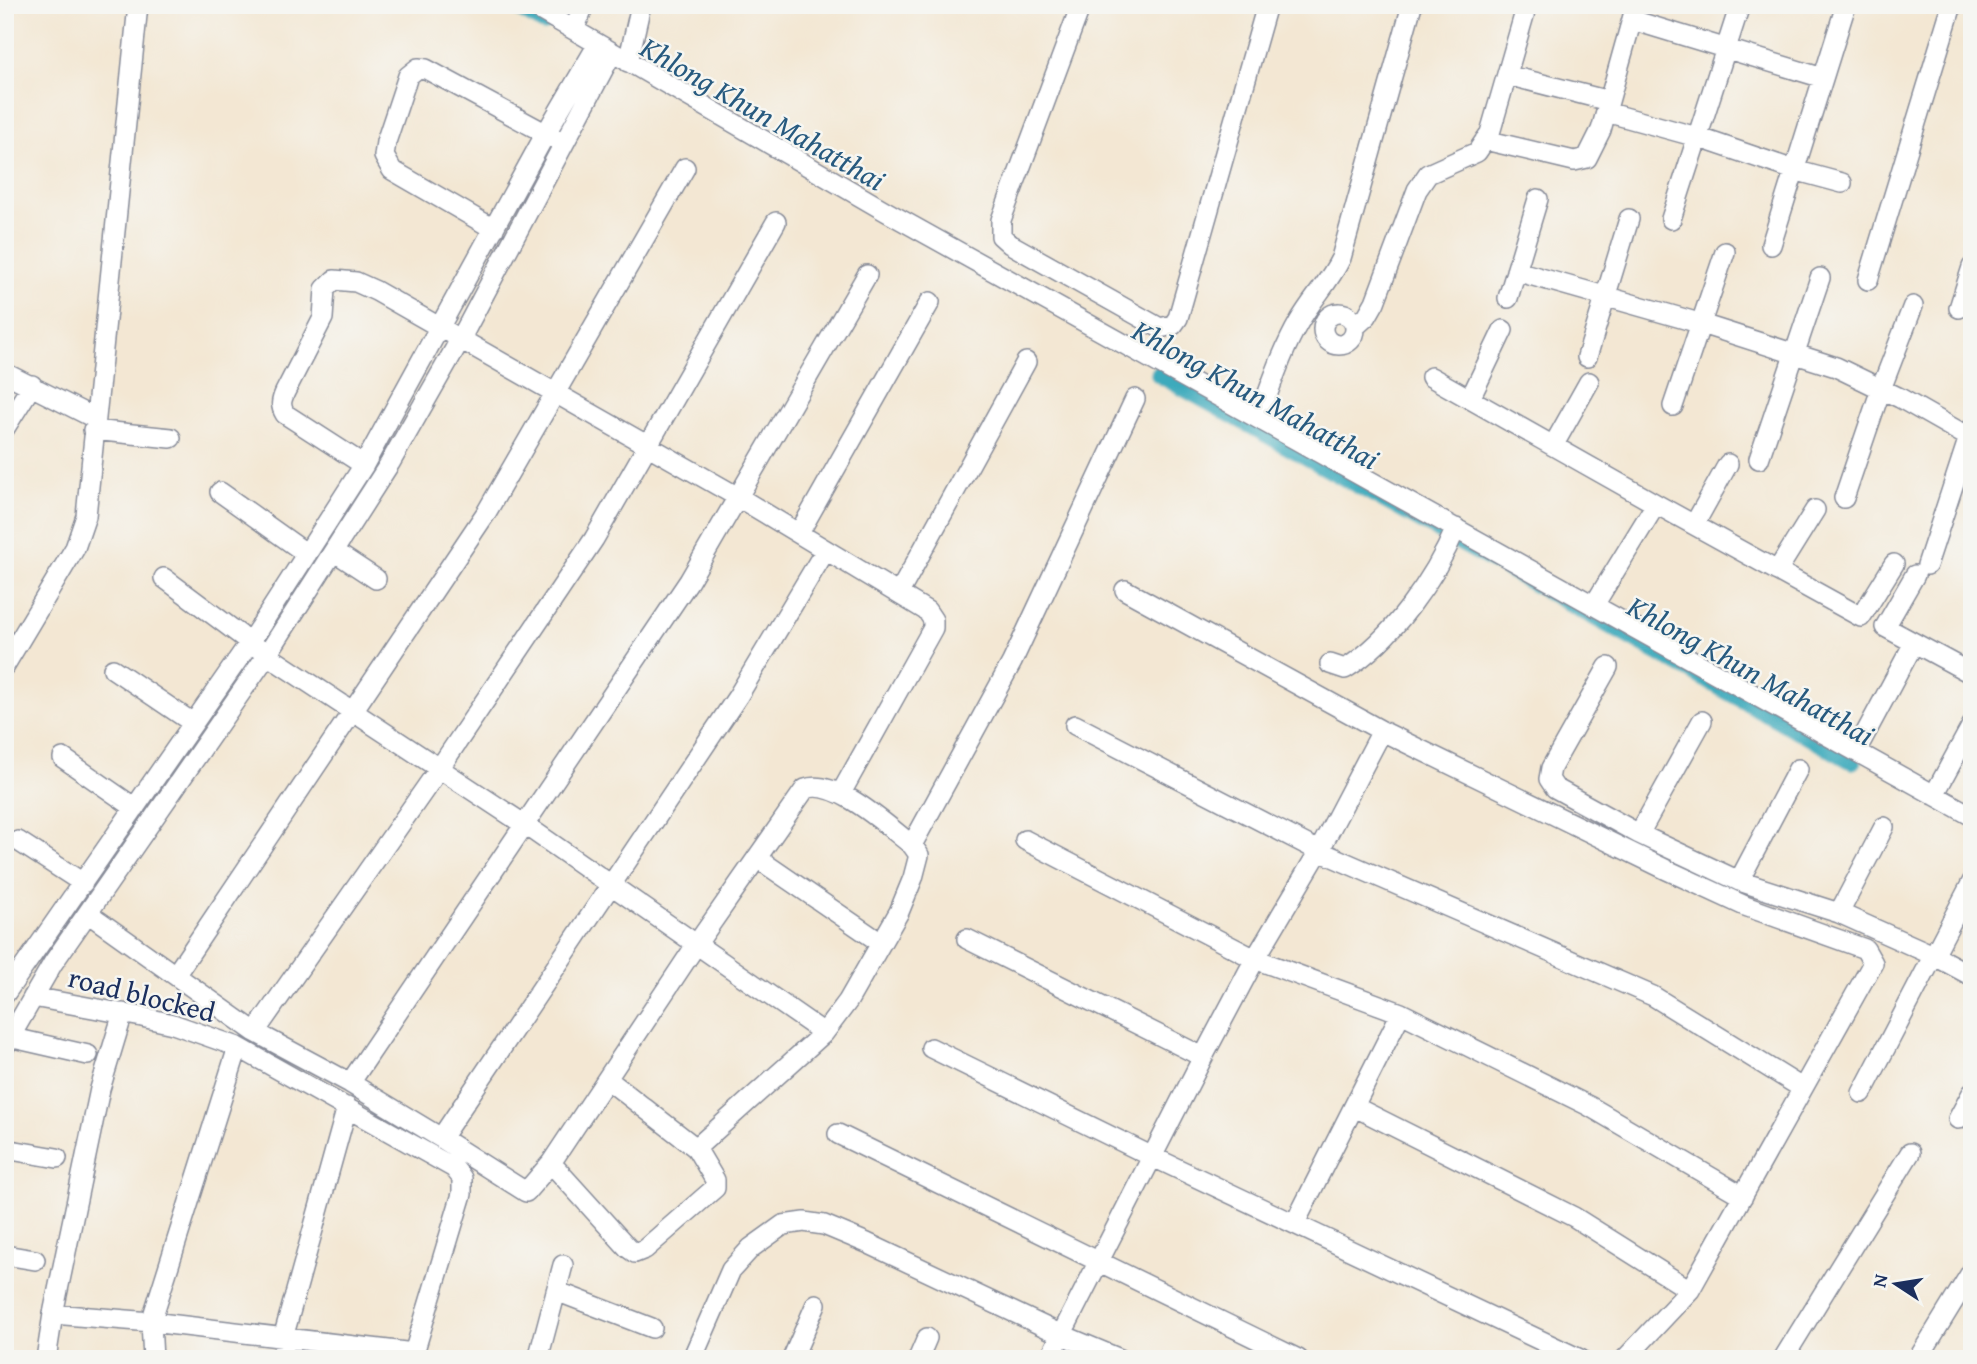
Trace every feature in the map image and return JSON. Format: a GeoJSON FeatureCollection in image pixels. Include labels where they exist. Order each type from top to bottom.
{"type":"FeatureCollection","features":[{"type":"Feature","properties":{"kind":"street"},"geometry":{"type":"LineString","coordinates":[[5,665],[75,548],[82,531],[88,499],[138,5]]}},
{"type":"Feature","properties":{"kind":"street"},"geometry":{"type":"LineString","coordinates":[[531,5],[575,30],[607,55],[1259,417],[1454,533],[1594,605],[1972,816]]}},
{"type":"Feature","properties":{"kind":"street"},"geometry":{"type":"LineString","coordinates":[[575,30],[584,5]]}},
{"type":"Feature","properties":{"kind":"street"},"geometry":{"type":"LineString","coordinates":[[8,982],[36,951],[250,642],[364,465],[546,133],[607,55],[641,5]]}},
{"type":"Feature","properties":{"kind":"street"},"geometry":{"type":"LineString","coordinates":[[1081,5],[1001,220],[1001,236],[1022,251],[1160,328],[1173,325],[1178,318],[1267,5]]}},
{"type":"Feature","properties":{"kind":"street"},"geometry":{"type":"LineString","coordinates":[[1259,417],[1300,320],[1334,274],[1340,258],[1412,5]]}},
{"type":"Feature","properties":{"kind":"street"},"geometry":{"type":"LineString","coordinates":[[1300,320],[1323,325],[1324,336],[1332,344],[1349,342],[1355,327],[1367,316],[1375,302],[1417,190],[1428,174],[1477,152],[1490,133],[1527,5]]}},
{"type":"Feature","properties":{"kind":"street"},"geometry":{"type":"LineString","coordinates":[[1671,219],[1740,5]]}},
{"type":"Feature","properties":{"kind":"street"},"geometry":{"type":"LineString","coordinates":[[1771,244],[1846,5]]}},
{"type":"Feature","properties":{"kind":"street"},"geometry":{"type":"LineString","coordinates":[[1868,280],[1952,5]]}},
{"type":"Feature","properties":{"kind":"street"},"geometry":{"type":"LineString","coordinates":[[1485,140],[1580,162],[1587,158],[1601,130],[1634,9],[1726,50],[1823,78]]}},
{"type":"Feature","properties":{"kind":"street"},"geometry":{"type":"LineString","coordinates":[[495,229],[391,170],[387,163],[384,156],[386,142],[408,76],[418,68],[426,69],[564,143]]}},
{"type":"Feature","properties":{"kind":"street"},"geometry":{"type":"LineString","coordinates":[[1507,75],[1608,106],[1794,170],[1842,183]]}},
{"type":"Feature","properties":{"kind":"street"},"geometry":{"type":"LineString","coordinates":[[88,1055],[7,1042],[54,963],[267,655],[390,463],[460,340],[564,143],[587,81]]}},
{"type":"Feature","properties":{"kind":"street"},"geometry":{"type":"LineString","coordinates":[[176,974],[486,513],[685,168]]}},
{"type":"Feature","properties":{"kind":"street"},"geometry":{"type":"LineString","coordinates":[[1508,298],[1538,199]]}},
{"type":"Feature","properties":{"kind":"street"},"geometry":{"type":"LineString","coordinates":[[1587,357],[1629,219]]}},
{"type":"Feature","properties":{"kind":"street"},"geometry":{"type":"LineString","coordinates":[[256,1032],[594,540],[776,222]]}},
{"type":"Feature","properties":{"kind":"street"},"geometry":{"type":"LineString","coordinates":[[1673,406],[1725,252]]}},
{"type":"Feature","properties":{"kind":"street"},"geometry":{"type":"LineString","coordinates":[[1959,308],[1972,267]]}},
{"type":"Feature","properties":{"kind":"street"},"geometry":{"type":"LineString","coordinates":[[1516,271],[1700,324],[1836,367],[1971,434],[1921,570],[1885,627],[1972,674]]}},
{"type":"Feature","properties":{"kind":"street"},"geometry":{"type":"LineString","coordinates":[[350,1083],[690,580],[867,275]]}},
{"type":"Feature","properties":{"kind":"street"},"geometry":{"type":"LineString","coordinates":[[1759,459],[1820,278]]}},
{"type":"Feature","properties":{"kind":"street"},"geometry":{"type":"LineString","coordinates":[[364,465],[285,414],[282,408],[281,401],[285,392],[323,318],[328,285],[334,281],[356,282],[376,291],[738,497],[931,615],[933,628],[841,793]]}},
{"type":"Feature","properties":{"kind":"street"},"geometry":{"type":"LineString","coordinates":[[799,533],[930,302]]}},
{"type":"Feature","properties":{"kind":"street"},"geometry":{"type":"LineString","coordinates":[[1844,499],[1881,388],[1913,306]]}},
{"type":"Feature","properties":{"kind":"street"},"geometry":{"type":"LineString","coordinates":[[1470,399],[1503,330]]}},
{"type":"Feature","properties":{"kind":"street"},"geometry":{"type":"LineString","coordinates":[[898,593],[1026,362]]}},
{"type":"Feature","properties":{"kind":"street"},"geometry":{"type":"LineString","coordinates":[[5,373],[32,385],[94,424],[172,438]]}},
{"type":"Feature","properties":{"kind":"street"},"geometry":{"type":"LineString","coordinates":[[1431,377],[1861,617],[1894,564]]}},
{"type":"Feature","properties":{"kind":"street"},"geometry":{"type":"LineString","coordinates":[[1553,446],[1589,382]]}},
{"type":"Feature","properties":{"kind":"street"},"geometry":{"type":"LineString","coordinates":[[5,428],[32,385]]}},
{"type":"Feature","properties":{"kind":"street"},"geometry":{"type":"LineString","coordinates":[[912,845],[1012,662],[1135,399]]}},
{"type":"Feature","properties":{"kind":"street"},"geometry":{"type":"LineString","coordinates":[[1694,525],[1728,464]]}},
{"type":"Feature","properties":{"kind":"street"},"geometry":{"type":"LineString","coordinates":[[220,492],[307,554]]}},
{"type":"Feature","properties":{"kind":"street"},"geometry":{"type":"LineString","coordinates":[[1594,605],[1656,504]]}},
{"type":"Feature","properties":{"kind":"street"},"geometry":{"type":"LineString","coordinates":[[1777,571],[1815,510]]}},
{"type":"Feature","properties":{"kind":"street"},"geometry":{"type":"LineString","coordinates":[[1330,664],[1345,669],[1395,624],[1422,591],[1454,533]]}},
{"type":"Feature","properties":{"kind":"street"},"geometry":{"type":"LineString","coordinates":[[441,1138],[738,696],[825,551]]}},
{"type":"Feature","properties":{"kind":"street"},"geometry":{"type":"LineString","coordinates":[[335,552],[376,579]]}},
{"type":"Feature","properties":{"kind":"street"},"geometry":{"type":"LineString","coordinates":[[164,578],[267,655],[525,825],[824,1033]]}},
{"type":"Feature","properties":{"kind":"street"},"geometry":{"type":"LineString","coordinates":[[1125,590],[1382,731],[1745,906],[1865,949],[1873,962],[1690,1290],[1625,1359]]}},
{"type":"Feature","properties":{"kind":"street"},"geometry":{"type":"LineString","coordinates":[[1856,751],[1914,643]]}},
{"type":"Feature","properties":{"kind":"street"},"geometry":{"type":"LineString","coordinates":[[1608,667],[1551,768],[1549,779],[1555,788],[1639,834],[1739,881],[1839,913],[1933,955],[1972,976]]}},
{"type":"Feature","properties":{"kind":"street"},"geometry":{"type":"LineString","coordinates":[[113,669],[193,723]]}},
{"type":"Feature","properties":{"kind":"street"},"geometry":{"type":"LineString","coordinates":[[1639,834],[1702,721]]}},
{"type":"Feature","properties":{"kind":"street"},"geometry":{"type":"LineString","coordinates":[[1075,725],[1319,851],[1653,996],[1802,1088]]}},
{"type":"Feature","properties":{"kind":"street"},"geometry":{"type":"LineString","coordinates":[[1934,795],[1972,725]]}},
{"type":"Feature","properties":{"kind":"street"},"geometry":{"type":"LineString","coordinates":[[1049,1359],[1203,1057],[1255,959],[1319,851],[1382,731]]}},
{"type":"Feature","properties":{"kind":"street"},"geometry":{"type":"LineString","coordinates":[[63,758],[135,808]]}},
{"type":"Feature","properties":{"kind":"street"},"geometry":{"type":"LineString","coordinates":[[167,761],[184,774]]}},
{"type":"Feature","properties":{"kind":"street"},"geometry":{"type":"LineString","coordinates":[[1739,881],[1798,769]]}},
{"type":"Feature","properties":{"kind":"street"},"geometry":{"type":"LineString","coordinates":[[89,914],[256,1032],[350,1083],[526,1192],[551,1163],[696,945],[805,789],[821,787],[841,793],[912,845],[919,855],[918,867],[899,912],[848,1000],[824,1033],[696,1148]]}},
{"type":"Feature","properties":{"kind":"street"},"geometry":{"type":"LineString","coordinates":[[1839,913],[1884,827]]}},
{"type":"Feature","properties":{"kind":"street"},"geometry":{"type":"LineString","coordinates":[[1026,840],[1255,959],[1401,1013],[1589,1106],[1743,1196]]}},
{"type":"Feature","properties":{"kind":"street"},"geometry":{"type":"LineString","coordinates":[[18,841],[83,883]]}},
{"type":"Feature","properties":{"kind":"street"},"geometry":{"type":"LineString","coordinates":[[757,858],[881,943]]}},
{"type":"Feature","properties":{"kind":"street"},"geometry":{"type":"LineString","coordinates":[[1862,1093],[1972,882]]}},
{"type":"Feature","properties":{"kind":"street"},"geometry":{"type":"LineString","coordinates":[[967,939],[1203,1057]]}},
{"type":"Feature","properties":{"kind":"street"},"geometry":{"type":"LineString","coordinates":[[36,951],[54,963]]}},
{"type":"Feature","properties":{"kind":"street","name":"road blocked"},"geometry":{"type":"LineString","coordinates":[[33,997],[173,1024],[238,1048],[444,1161],[462,1178],[462,1194],[414,1356]]}},
{"type":"Feature","properties":{"kind":"street"},"geometry":{"type":"LineString","coordinates":[[46,1359],[100,1089],[123,1013]]}},
{"type":"Feature","properties":{"kind":"street"},"geometry":{"type":"LineString","coordinates":[[1295,1223],[1401,1013]]}},
{"type":"Feature","properties":{"kind":"street"},"geometry":{"type":"LineString","coordinates":[[153,1359],[151,1322],[238,1048]]}},
{"type":"Feature","properties":{"kind":"street"},"geometry":{"type":"LineString","coordinates":[[931,1048],[1153,1157],[1580,1359]]}},
{"type":"Feature","properties":{"kind":"street"},"geometry":{"type":"LineString","coordinates":[[551,1163],[635,1253],[645,1249],[715,1188],[715,1180],[696,1148],[607,1079]]}},
{"type":"Feature","properties":{"kind":"street"},"geometry":{"type":"LineString","coordinates":[[1958,1119],[1972,1093]]}},
{"type":"Feature","properties":{"kind":"street"},"geometry":{"type":"LineString","coordinates":[[284,1359],[284,1338],[347,1107]]}},
{"type":"Feature","properties":{"kind":"street"},"geometry":{"type":"LineString","coordinates":[[1354,1107],[1574,1217],[1690,1290]]}},
{"type":"Feature","properties":{"kind":"street"},"geometry":{"type":"LineString","coordinates":[[838,1134],[1298,1359]]}},
{"type":"Feature","properties":{"kind":"street"},"geometry":{"type":"LineString","coordinates":[[5,1149],[57,1158]]}},
{"type":"Feature","properties":{"kind":"street"},"geometry":{"type":"LineString","coordinates":[[1783,1359],[1910,1153]]}},
{"type":"Feature","properties":{"kind":"street"},"geometry":{"type":"LineString","coordinates":[[692,1359],[731,1270],[751,1248],[783,1225],[804,1222],[824,1225],[867,1243],[1060,1334],[1120,1359]]}},
{"type":"Feature","properties":{"kind":"street"},"geometry":{"type":"LineString","coordinates":[[5,1255],[34,1261]]}},
{"type":"Feature","properties":{"kind":"street"},"geometry":{"type":"LineString","coordinates":[[538,1359],[564,1265]]}},
{"type":"Feature","properties":{"kind":"street"},"geometry":{"type":"LineString","coordinates":[[1918,1359],[1972,1270]]}},
{"type":"Feature","properties":{"kind":"street"},"geometry":{"type":"LineString","coordinates":[[556,1291],[652,1328]]}},
{"type":"Feature","properties":{"kind":"street"},"geometry":{"type":"LineString","coordinates":[[792,1359],[816,1304]]}},
{"type":"Feature","properties":{"kind":"street"},"geometry":{"type":"LineString","coordinates":[[53,1314],[151,1322],[414,1356]]}},
{"type":"Feature","properties":{"kind":"street"},"geometry":{"type":"LineString","coordinates":[[918,1359],[927,1338]]}},
{"type":"Feature","properties":{"kind":"waterway","name":"Khlong Khun Mahatthai"},"geometry":{"type":"LineString","coordinates":[[515,5],[544,22]]}},
{"type":"Feature","properties":{"kind":"waterway","name":"Khlong Khun Mahatthai"},"geometry":{"type":"LineString","coordinates":[[1160,374],[1852,760]]}}]}
